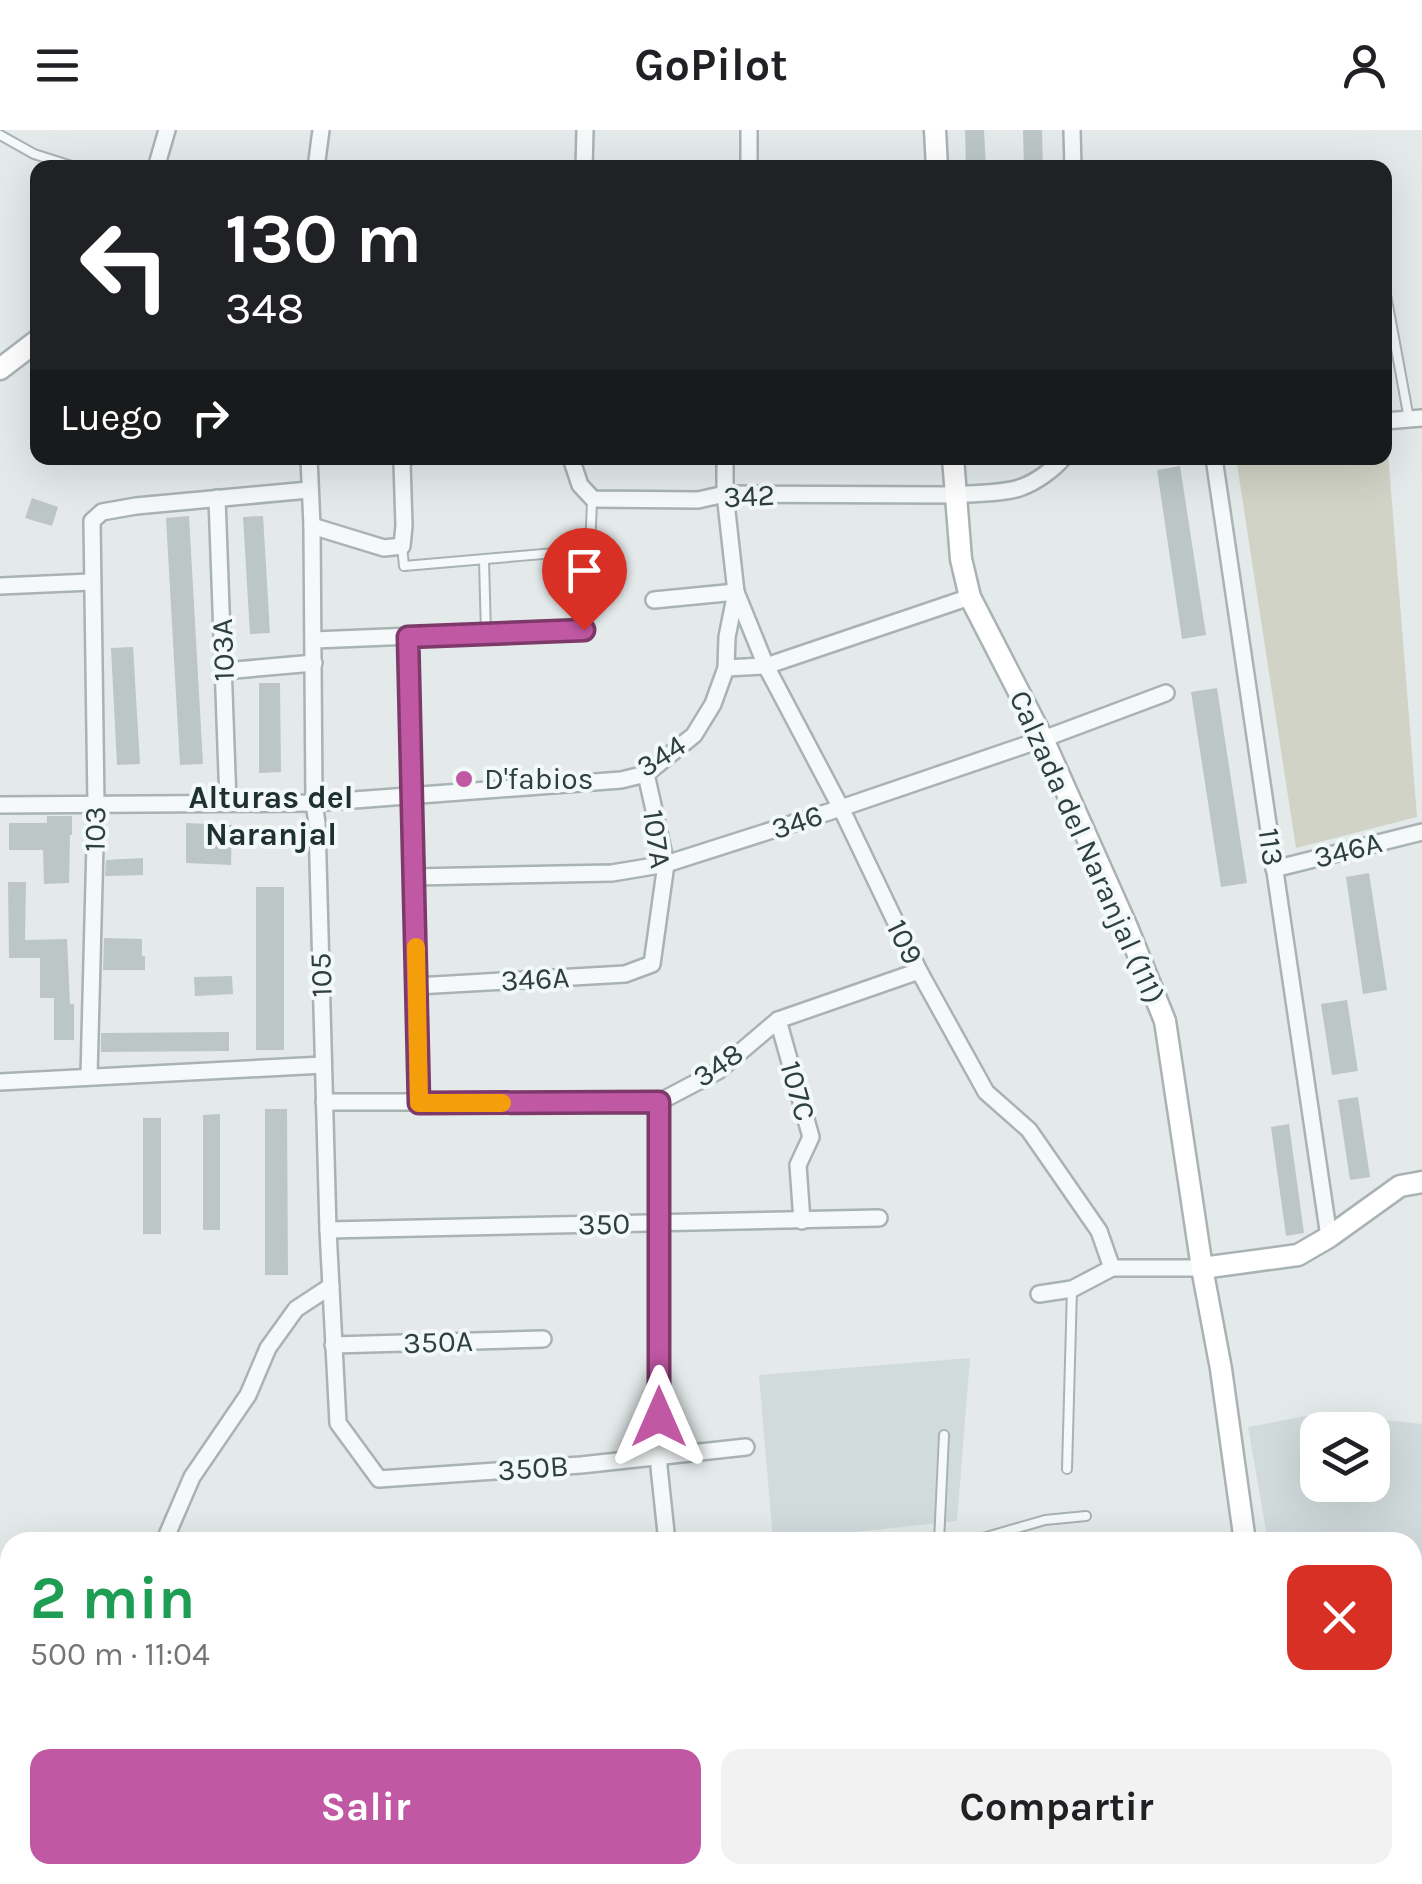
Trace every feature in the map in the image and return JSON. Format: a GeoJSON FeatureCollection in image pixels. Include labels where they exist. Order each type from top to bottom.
{"type":"FeatureCollection","features":[{"type":"Feature","properties":{"kind":"main road"},"geometry":{"type":"LineString","coordinates":[[935,130],[937,160]]}},
{"type":"Feature","properties":{"kind":"main road"},"geometry":{"type":"LineString","coordinates":[[0,369],[30,346]]}},
{"type":"Feature","properties":{"kind":"main road","name":"Calzada del Naranjal (111)"},"geometry":{"type":"LineString","coordinates":[[952,465],[961,559],[970,598],[1043,739],[1127,927],[1164,1021],[1244,1532]]}},
{"type":"Feature","properties":{"kind":"main road"},"geometry":{"type":"LineString","coordinates":[[1202,1268],[1298,1255],[1400,1186],[1422,1182]]}},
{"type":"Feature","properties":{"kind":"street"},"geometry":{"type":"LineString","coordinates":[[158,160],[167,130]]}},
{"type":"Feature","properties":{"kind":"street"},"geometry":{"type":"LineString","coordinates":[[317,160],[320,130]]}},
{"type":"Feature","properties":{"kind":"street"},"geometry":{"type":"LineString","coordinates":[[584,160],[585,130]]}},
{"type":"Feature","properties":{"kind":"street"},"geometry":{"type":"LineString","coordinates":[[748,130],[749,160]]}},
{"type":"Feature","properties":{"kind":"street"},"geometry":{"type":"LineString","coordinates":[[1072,130],[1073,160]]}},
{"type":"Feature","properties":{"kind":"street","name":"105"},"geometry":{"type":"LineString","coordinates":[[308,465],[314,802],[338,1423],[379,1480]]}},
{"type":"Feature","properties":{"kind":"street"},"geometry":{"type":"LineString","coordinates":[[312,526],[384,548],[402,546],[404,465]]}},
{"type":"Feature","properties":{"kind":"street"},"geometry":{"type":"LineString","coordinates":[[573,465],[580,486],[592,499]]}},
{"type":"Feature","properties":{"kind":"street","name":"109"},"geometry":{"type":"LineString","coordinates":[[725,465],[736,592],[766,666],[841,808],[919,971],[986,1092],[1029,1130],[1099,1231],[1112,1268]]}},
{"type":"Feature","properties":{"kind":"street","name":"342"},"geometry":{"type":"LineString","coordinates":[[592,499],[698,500],[725,494],[954,494],[1022,488],[1056,465]]}},
{"type":"Feature","properties":{"kind":"street","name":"113"},"geometry":{"type":"LineString","coordinates":[[1215,465],[1329,1237]]}},
{"type":"Feature","properties":{"kind":"street"},"geometry":{"type":"LineString","coordinates":[[0,586],[91,582],[92,521],[102,512],[309,490]]}},
{"type":"Feature","properties":{"kind":"street","name":"103A"},"geometry":{"type":"LineString","coordinates":[[217,498],[228,802]]}},
{"type":"Feature","properties":{"kind":"street","name":"103"},"geometry":{"type":"LineString","coordinates":[[89,1076],[96,805],[91,582]]}},
{"type":"Feature","properties":{"kind":"street"},"geometry":{"type":"LineString","coordinates":[[654,600],[736,592]]}},
{"type":"Feature","properties":{"kind":"street","name":"109"},"geometry":{"type":"LineString","coordinates":[[726,668],[727,637],[736,592]]}},
{"type":"Feature","properties":{"kind":"street"},"geometry":{"type":"LineString","coordinates":[[726,668],[766,666],[970,598]]}},
{"type":"Feature","properties":{"kind":"street"},"geometry":{"type":"LineString","coordinates":[[314,640],[584,630]]}},
{"type":"Feature","properties":{"kind":"street"},"geometry":{"type":"LineString","coordinates":[[408,637],[419,1103]]}},
{"type":"Feature","properties":{"kind":"street"},"geometry":{"type":"LineString","coordinates":[[224,671],[314,663]]}},
{"type":"Feature","properties":{"kind":"street","name":"344"},"geometry":{"type":"LineString","coordinates":[[0,805],[314,802],[622,780],[646,774],[694,735],[713,704],[726,668]]}},
{"type":"Feature","properties":{"kind":"street","name":"346"},"geometry":{"type":"LineString","coordinates":[[414,877],[612,873],[666,864],[1043,739],[1166,693]]}},
{"type":"Feature","properties":{"kind":"street","name":"107A"},"geometry":{"type":"LineString","coordinates":[[646,774],[666,864],[652,964]]}},
{"type":"Feature","properties":{"kind":"street","name":"346A"},"geometry":{"type":"LineString","coordinates":[[1274,869],[1422,832]]}},
{"type":"Feature","properties":{"kind":"street","name":"346A"},"geometry":{"type":"LineString","coordinates":[[416,986],[625,974],[652,964]]}},
{"type":"Feature","properties":{"kind":"street","name":"348"},"geometry":{"type":"LineString","coordinates":[[324,1102],[659,1102],[718,1071],[778,1020],[919,971]]}},
{"type":"Feature","properties":{"kind":"street","name":"107C"},"geometry":{"type":"LineString","coordinates":[[778,1020],[811,1137],[798,1164],[802,1222]]}},
{"type":"Feature","properties":{"kind":"street"},"geometry":{"type":"LineString","coordinates":[[0,1082],[323,1066]]}},
{"type":"Feature","properties":{"kind":"street"},"geometry":{"type":"LineString","coordinates":[[659,1102],[659,1456],[666,1532]]}},
{"type":"Feature","properties":{"kind":"street","name":"350"},"geometry":{"type":"LineString","coordinates":[[328,1230],[879,1218]]}},
{"type":"Feature","properties":{"kind":"street"},"geometry":{"type":"LineString","coordinates":[[1039,1294],[1072,1288],[1112,1268],[1202,1268]]}},
{"type":"Feature","properties":{"kind":"street"},"geometry":{"type":"LineString","coordinates":[[168,1532],[192,1477],[248,1395],[268,1348],[296,1308],[331,1286]]}},
{"type":"Feature","properties":{"kind":"street","name":"350A"},"geometry":{"type":"LineString","coordinates":[[334,1345],[543,1339]]}},
{"type":"Feature","properties":{"kind":"street","name":"350B"},"geometry":{"type":"LineString","coordinates":[[379,1480],[746,1447]]}},
{"type":"Feature","properties":{"kind":"lane"},"geometry":{"type":"LineString","coordinates":[[0,135],[53,160]]}},
{"type":"Feature","properties":{"kind":"lane"},"geometry":{"type":"LineString","coordinates":[[1392,317],[1416,418]]}},
{"type":"Feature","properties":{"kind":"lane"},"geometry":{"type":"LineString","coordinates":[[402,546],[404,566],[590,550],[592,499]]}},
{"type":"Feature","properties":{"kind":"lane"},"geometry":{"type":"LineString","coordinates":[[484,560],[486,634]]}},
{"type":"Feature","properties":{"kind":"lane"},"geometry":{"type":"LineString","coordinates":[[1067,1468],[1072,1288]]}},
{"type":"Feature","properties":{"kind":"lane"},"geometry":{"type":"LineString","coordinates":[[939,1532],[944,1435]]}},
{"type":"Feature","properties":{"kind":"lane"},"geometry":{"type":"LineString","coordinates":[[1004,1532],[1046,1520],[1086,1516]]}},
{"type":"Feature","properties":{"kind":"shaded area"},"geometry":{"type":"Polygon","coordinates":[[[1237,465],[1389,465],[1417,817],[1296,848],[1237,465]]]}},
{"type":"Feature","properties":{"kind":"shaded area"},"geometry":{"type":"Polygon","coordinates":[[[970,1358],[957,1521],[856,1532],[772,1532],[759,1375],[970,1358]]]}},
{"type":"Feature","properties":{"kind":"shaded area"},"geometry":{"type":"Polygon","coordinates":[[[1300,1417],[1300,1502],[1390,1502],[1390,1421],[1422,1424],[1422,1532],[1266,1532],[1248,1427],[1300,1417]]]}},
{"type":"Feature","properties":{"kind":"building"},"geometry":{"type":"Polygon","coordinates":[[[965,130],[984,130],[986,160],[966,160],[965,130]]]}},
{"type":"Feature","properties":{"kind":"building"},"geometry":{"type":"Polygon","coordinates":[[[1023,130],[1042,130],[1043,160],[1024,160],[1023,130]]]}},
{"type":"Feature","properties":{"kind":"building"},"geometry":{"type":"Polygon","coordinates":[[[1180,466],[1206,635],[1182,639],[1157,470],[1180,466]]]}},
{"type":"Feature","properties":{"kind":"building"},"geometry":{"type":"Polygon","coordinates":[[[32,498],[58,507],[52,526],[25,518],[32,498]]]}},
{"type":"Feature","properties":{"kind":"building"},"geometry":{"type":"Polygon","coordinates":[[[189,516],[203,764],[180,765],[166,518],[189,516]]]}},
{"type":"Feature","properties":{"kind":"building"},"geometry":{"type":"Polygon","coordinates":[[[263,516],[270,633],[250,634],[243,517],[263,516]]]}},
{"type":"Feature","properties":{"kind":"building"},"geometry":{"type":"Polygon","coordinates":[[[133,647],[140,764],[117,765],[111,648],[133,647]]]}},
{"type":"Feature","properties":{"kind":"building"},"geometry":{"type":"Polygon","coordinates":[[[259,683],[280,683],[281,772],[259,773],[259,683]]]}},
{"type":"Feature","properties":{"kind":"building"},"geometry":{"type":"Polygon","coordinates":[[[1217,688],[1247,883],[1221,887],[1191,692],[1217,688]]]}},
{"type":"Feature","properties":{"kind":"building"},"geometry":{"type":"Polygon","coordinates":[[[47,816],[72,816],[69,883],[44,884],[43,850],[9,850],[9,823],[47,823],[47,816]]]}},
{"type":"Feature","properties":{"kind":"building"},"geometry":{"type":"Polygon","coordinates":[[[186,823],[232,825],[231,865],[186,863],[186,823]]]}},
{"type":"Feature","properties":{"kind":"building"},"geometry":{"type":"Polygon","coordinates":[[[143,858],[143,875],[105,876],[106,860],[143,858]]]}},
{"type":"Feature","properties":{"kind":"building"},"geometry":{"type":"Polygon","coordinates":[[[1369,873],[1387,990],[1363,994],[1346,877],[1369,873]]]}},
{"type":"Feature","properties":{"kind":"building"},"geometry":{"type":"Polygon","coordinates":[[[8,882],[26,882],[25,940],[67,939],[74,1040],[54,1040],[54,998],[40,998],[40,958],[9,958],[8,882]]]}},
{"type":"Feature","properties":{"kind":"building"},"geometry":{"type":"Polygon","coordinates":[[[256,887],[284,887],[284,1050],[256,1050],[256,887]]]}},
{"type":"Feature","properties":{"kind":"building"},"geometry":{"type":"Polygon","coordinates":[[[104,938],[142,939],[145,970],[103,970],[104,938]]]}},
{"type":"Feature","properties":{"kind":"building"},"geometry":{"type":"Polygon","coordinates":[[[232,976],[233,994],[195,996],[194,977],[232,976]]]}},
{"type":"Feature","properties":{"kind":"building"},"geometry":{"type":"Polygon","coordinates":[[[1347,1000],[1358,1071],[1332,1075],[1321,1004],[1347,1000]]]}},
{"type":"Feature","properties":{"kind":"building"},"geometry":{"type":"Polygon","coordinates":[[[229,1032],[229,1051],[101,1052],[101,1033],[229,1032]]]}},
{"type":"Feature","properties":{"kind":"building"},"geometry":{"type":"Polygon","coordinates":[[[1358,1097],[1370,1177],[1350,1180],[1338,1100],[1358,1097]]]}},
{"type":"Feature","properties":{"kind":"building"},"geometry":{"type":"Polygon","coordinates":[[[265,1109],[287,1109],[288,1275],[265,1275],[265,1109]]]}},
{"type":"Feature","properties":{"kind":"building"},"geometry":{"type":"Polygon","coordinates":[[[220,1114],[220,1230],[203,1230],[203,1115],[220,1114]]]}},
{"type":"Feature","properties":{"kind":"building"},"geometry":{"type":"Polygon","coordinates":[[[143,1118],[161,1118],[161,1234],[143,1234],[143,1118]]]}},
{"type":"Feature","properties":{"kind":"building"},"geometry":{"type":"Polygon","coordinates":[[[1289,1124],[1304,1233],[1286,1236],[1271,1127],[1289,1124]]]}},
{"type":"Feature","properties":{"kind":"slow traffic"},"geometry":{"type":"LineString","coordinates":[[416,947],[419,1103],[502,1103]]}},
{"type":"Feature","properties":{"kind":"place","name":"D'fabios"},"geometry":{"type":"Point","coordinates":[464,779]}},
{"type":"Feature","properties":{"kind":"district","name":"Alturas del Naranjal"},"geometry":{"type":"Point","coordinates":[271,816]}},
{"type":"Feature","properties":{"kind":"route"},"geometry":{"type":"LineString","coordinates":[[584,630],[408,637],[419,1103],[659,1102],[659,1417]]}}]}
